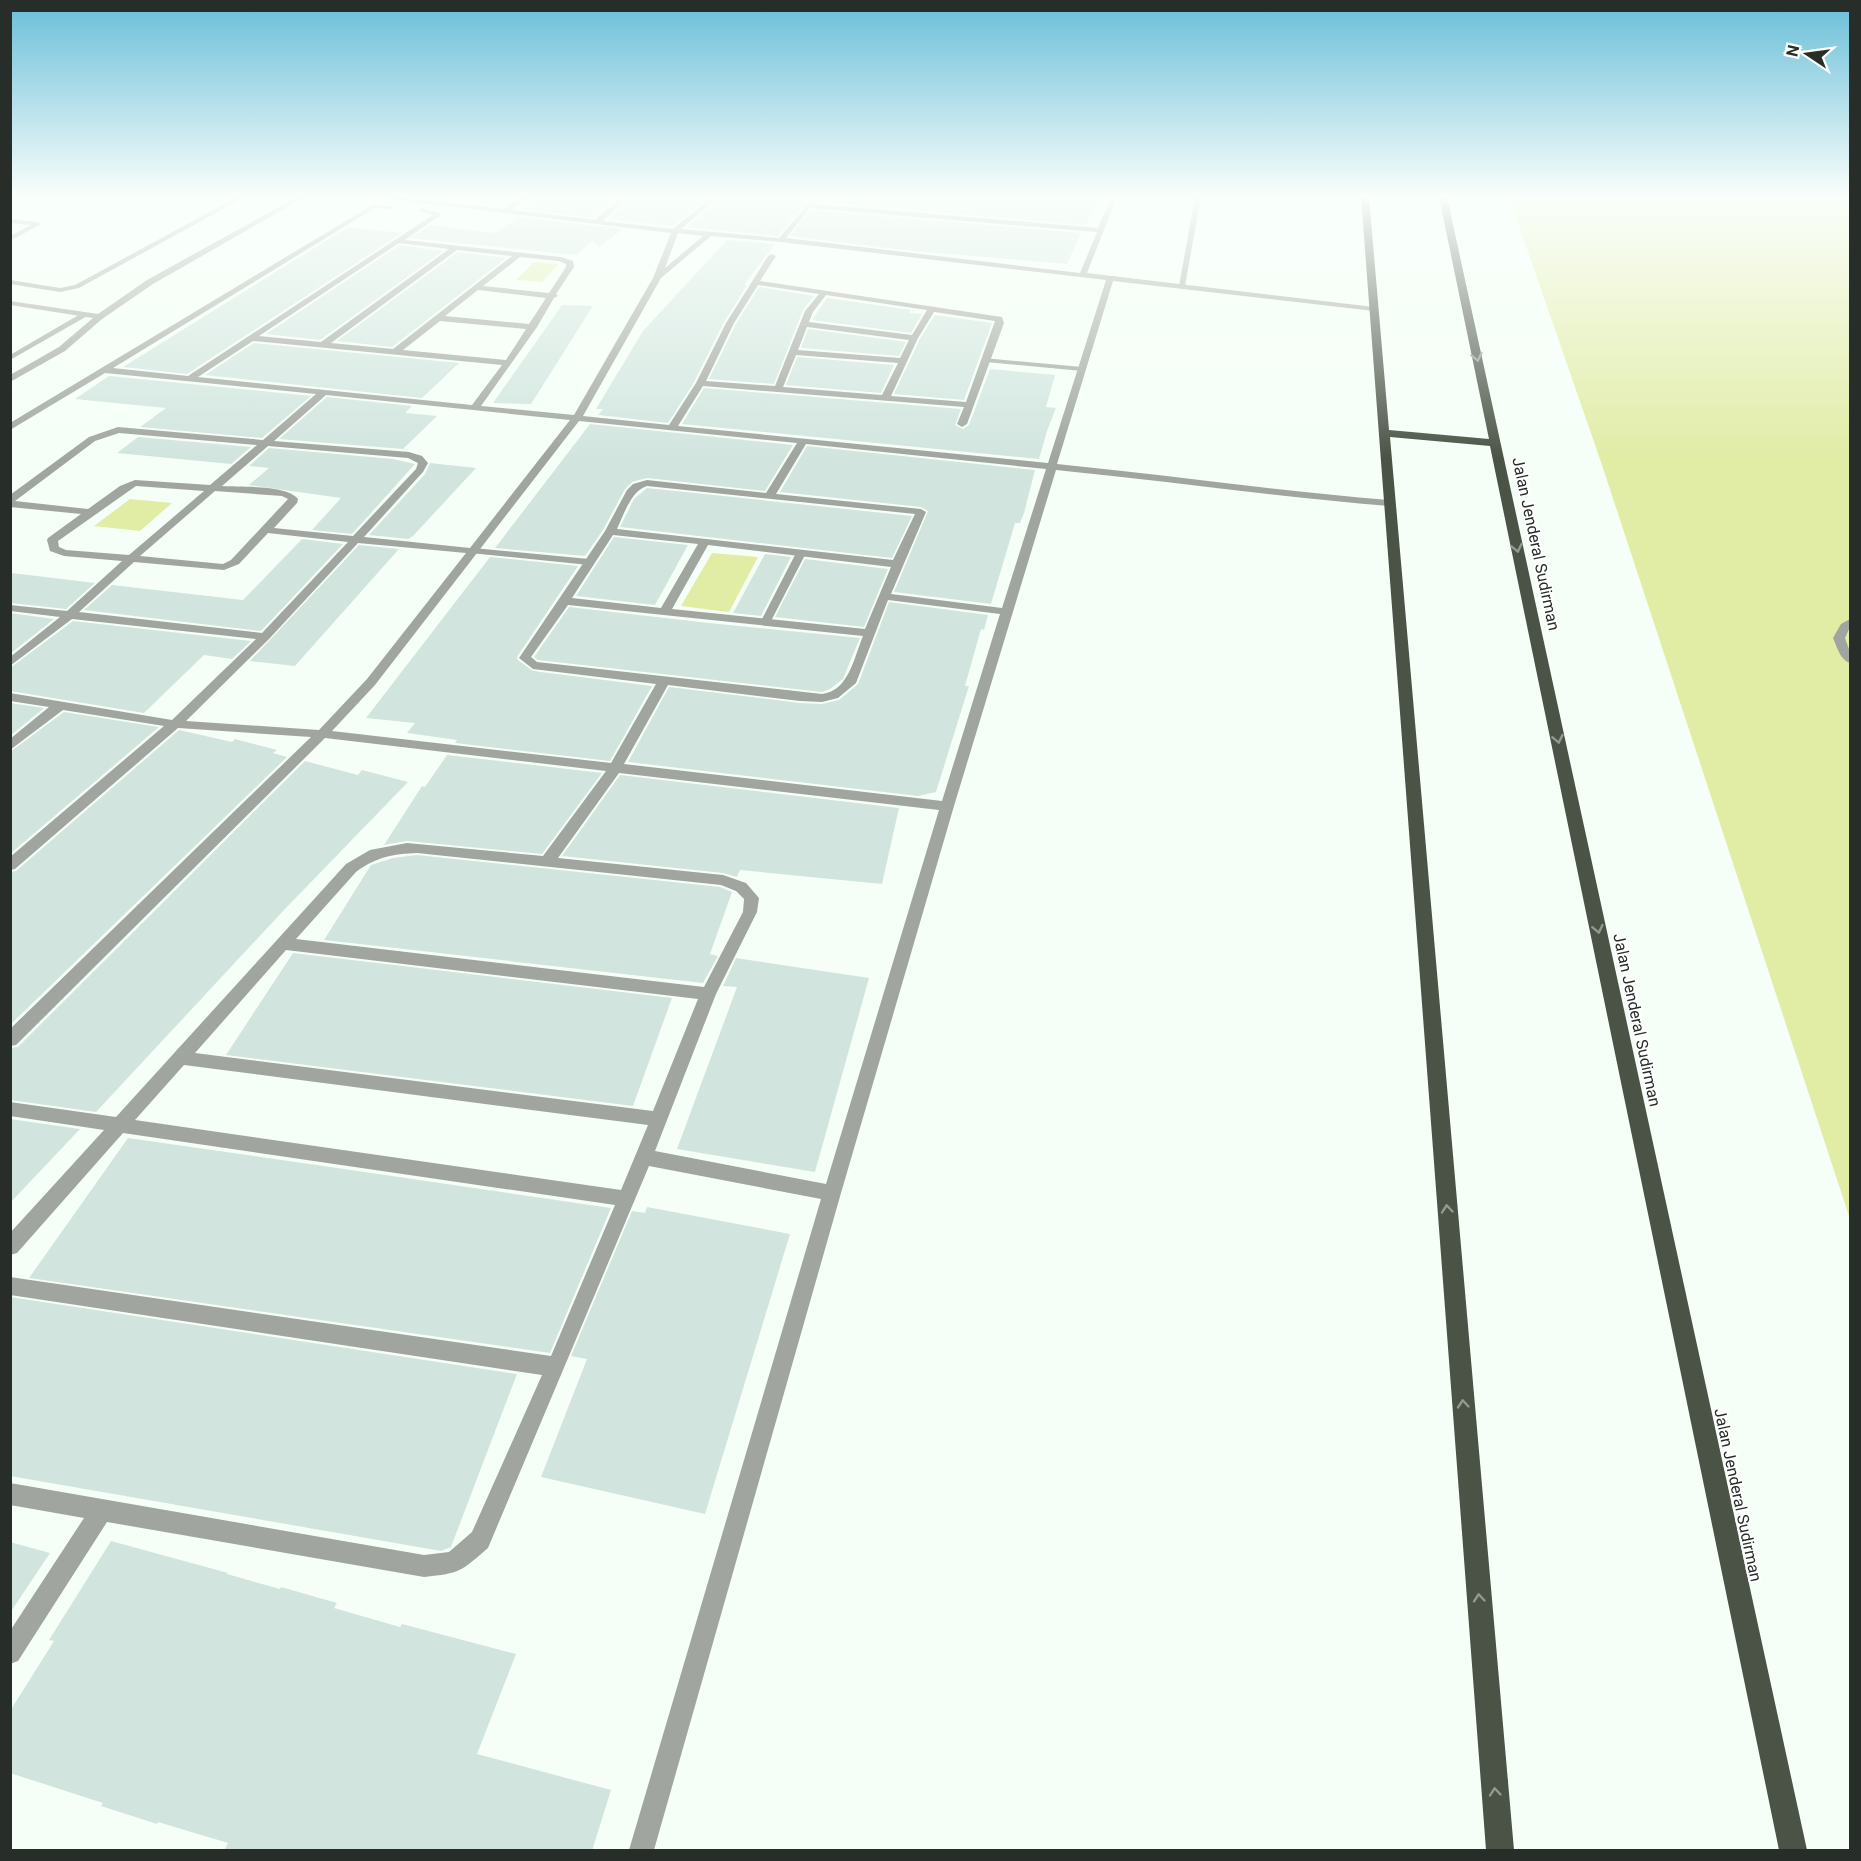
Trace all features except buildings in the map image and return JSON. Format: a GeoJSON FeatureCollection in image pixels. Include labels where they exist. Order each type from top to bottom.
{"type":"FeatureCollection","features":[{"type":"Feature","properties":{"kind":"highway"},"geometry":{"type":"LineString","coordinates":[[1372,284],[1500,1851]]}},
{"type":"Feature","properties":{"kind":"highway","name":"Jalan Jenderal Sudirman"},"geometry":{"type":"LineString","coordinates":[[1461,284],[1793,1851]]}},
{"type":"Feature","properties":{"kind":"highway"},"geometry":{"type":"LineString","coordinates":[[1385,433],[1495,443]]}},
{"type":"Feature","properties":{"kind":"street"},"geometry":{"type":"LineString","coordinates":[[10,379],[62,349],[99,317],[147,284]]}},
{"type":"Feature","properties":{"kind":"street"},"geometry":{"type":"LineString","coordinates":[[10,427],[245,284]]}},
{"type":"Feature","properties":{"kind":"street"},"geometry":{"type":"LineString","coordinates":[[189,379],[333,284]]}},
{"type":"Feature","properties":{"kind":"street"},"geometry":{"type":"LineString","coordinates":[[323,345],[406,284]]}},
{"type":"Feature","properties":{"kind":"street"},"geometry":{"type":"LineString","coordinates":[[395,352],[483,284]]}},
{"type":"Feature","properties":{"kind":"street"},"geometry":{"type":"LineString","coordinates":[[474,409],[533,327],[561,284]]}},
{"type":"Feature","properties":{"kind":"street"},"geometry":{"type":"LineString","coordinates":[[10,1040],[322,734],[371,682],[577,418],[654,284]]}},
{"type":"Feature","properties":{"kind":"street"},"geometry":{"type":"LineString","coordinates":[[672,428],[754,284]]}},
{"type":"Feature","properties":{"kind":"street"},"geometry":{"type":"LineString","coordinates":[[768,284],[999,319],[962,424]]}},
{"type":"Feature","properties":{"kind":"street"},"geometry":{"type":"LineString","coordinates":[[642,1851],[832,1193],[947,806],[1108,284]]}},
{"type":"Feature","properties":{"kind":"street"},"geometry":{"type":"LineString","coordinates":[[1163,284],[1374,309]]}},
{"type":"Feature","properties":{"kind":"street"},"geometry":{"type":"LineString","coordinates":[[478,288],[554,296]]}},
{"type":"Feature","properties":{"kind":"street"},"geometry":{"type":"LineString","coordinates":[[778,389],[809,311],[825,292]]}},
{"type":"Feature","properties":{"kind":"street"},"geometry":{"type":"LineString","coordinates":[[10,303],[99,317]]}},
{"type":"Feature","properties":{"kind":"street"},"geometry":{"type":"LineString","coordinates":[[885,398],[914,338],[932,308]]}},
{"type":"Feature","properties":{"kind":"street"},"geometry":{"type":"LineString","coordinates":[[439,318],[533,327]]}},
{"type":"Feature","properties":{"kind":"street"},"geometry":{"type":"LineString","coordinates":[[803,324],[914,338]]}},
{"type":"Feature","properties":{"kind":"street"},"geometry":{"type":"LineString","coordinates":[[251,338],[508,363]]}},
{"type":"Feature","properties":{"kind":"street"},"geometry":{"type":"LineString","coordinates":[[794,352],[903,361]]}},
{"type":"Feature","properties":{"kind":"street"},"geometry":{"type":"LineString","coordinates":[[102,370],[1389,503]]}},
{"type":"Feature","properties":{"kind":"street"},"geometry":{"type":"LineString","coordinates":[[700,382],[969,405]]}},
{"type":"Feature","properties":{"kind":"street"},"geometry":{"type":"LineString","coordinates":[[10,663],[72,613],[323,393]]}},
{"type":"Feature","properties":{"kind":"street"},"geometry":{"type":"LineString","coordinates":[[10,502],[92,439],[112,430],[419,458],[423,463],[420,470],[265,637],[175,724],[10,865]]}},
{"type":"Feature","properties":{"kind":"street"},"geometry":{"type":"LineString","coordinates":[[770,495],[803,441]]}},
{"type":"Feature","properties":{"kind":"street"},"geometry":{"type":"LineString","coordinates":[[135,483],[290,495],[293,499],[292,503],[235,562],[224,567],[64,553],[54,549],[52,540],[88,512],[135,483]]}},
{"type":"Feature","properties":{"kind":"street"},"geometry":{"type":"LineString","coordinates":[[647,483],[770,495],[921,512],[897,564],[850,682],[841,693],[826,698],[664,681],[533,665],[525,658],[565,601],[610,531],[631,492],[637,486],[647,483]]}},
{"type":"Feature","properties":{"kind":"street"},"geometry":{"type":"LineString","coordinates":[[10,502],[88,512]]}},
{"type":"Feature","properties":{"kind":"street"},"geometry":{"type":"LineString","coordinates":[[266,530],[473,551]]}},
{"type":"Feature","properties":{"kind":"street"},"geometry":{"type":"LineString","coordinates":[[610,531],[897,564]]}},
{"type":"Feature","properties":{"kind":"street"},"geometry":{"type":"LineString","coordinates":[[665,611],[705,542]]}},
{"type":"Feature","properties":{"kind":"street"},"geometry":{"type":"LineString","coordinates":[[884,596],[1008,612]]}},
{"type":"Feature","properties":{"kind":"street"},"geometry":{"type":"LineString","coordinates":[[565,601],[869,633]]}},
{"type":"Feature","properties":{"kind":"street"},"geometry":{"type":"LineString","coordinates":[[10,608],[72,613],[265,637]]}},
{"type":"Feature","properties":{"kind":"street"},"geometry":{"type":"LineString","coordinates":[[1851,622],[1845,626],[1839,638],[1844,651],[1851,659]]}},
{"type":"Feature","properties":{"kind":"street"},"geometry":{"type":"LineString","coordinates":[[546,863],[615,768],[664,681]]}},
{"type":"Feature","properties":{"kind":"street"},"geometry":{"type":"LineString","coordinates":[[10,697],[175,724],[322,734],[947,806]]}},
{"type":"Feature","properties":{"kind":"street"},"geometry":{"type":"LineString","coordinates":[[10,746],[59,706]]}},
{"type":"Feature","properties":{"kind":"street"},"geometry":{"type":"LineString","coordinates":[[10,1247],[351,868],[369,854],[393,849],[417,848],[723,880],[741,887],[752,898],[750,912],[708,994],[627,1198],[480,1540],[454,1563],[424,1566],[10,1494]]}},
{"type":"Feature","properties":{"kind":"street"},"geometry":{"type":"LineString","coordinates":[[285,944],[708,994]]}},
{"type":"Feature","properties":{"kind":"street"},"geometry":{"type":"LineString","coordinates":[[180,1058],[657,1119]]}},
{"type":"Feature","properties":{"kind":"street"},"geometry":{"type":"LineString","coordinates":[[10,1109],[627,1198]]}},
{"type":"Feature","properties":{"kind":"street"},"geometry":{"type":"LineString","coordinates":[[644,1156],[832,1193]]}},
{"type":"Feature","properties":{"kind":"street"},"geometry":{"type":"LineString","coordinates":[[10,1286],[556,1367]]}},
{"type":"Feature","properties":{"kind":"street"},"geometry":{"type":"LineString","coordinates":[[10,1653],[101,1511]]}},
{"type":"Feature","properties":{"kind":"lane"},"geometry":{"type":"LineString","coordinates":[[22,284],[60,290],[83,284]]}},
{"type":"Feature","properties":{"kind":"lane"},"geometry":{"type":"LineString","coordinates":[[10,358],[85,315]]}},
{"type":"Feature","properties":{"kind":"lane"},"geometry":{"type":"LineString","coordinates":[[986,360],[1082,369]]}},
{"type":"Feature","properties":{"kind":"lane"},"geometry":{"type":"LineString","coordinates":[[473,551],[589,562]]}},
{"type":"Feature","properties":{"kind":"lane"},"geometry":{"type":"LineString","coordinates":[[766,621],[801,554]]}},
{"type":"Feature","properties":{"kind":"green space"},"geometry":{"type":"Polygon","coordinates":[[[1539,284],[1850,284],[1850,1219],[1601,462],[1539,284]]]}},
{"type":"Feature","properties":{"kind":"green space"},"geometry":{"type":"Polygon","coordinates":[[[130,499],[172,503],[140,531],[94,526],[130,499]]]}},
{"type":"Feature","properties":{"kind":"green space"},"geometry":{"type":"Polygon","coordinates":[[[712,553],[758,557],[729,612],[681,606],[712,553]]]}}]}
